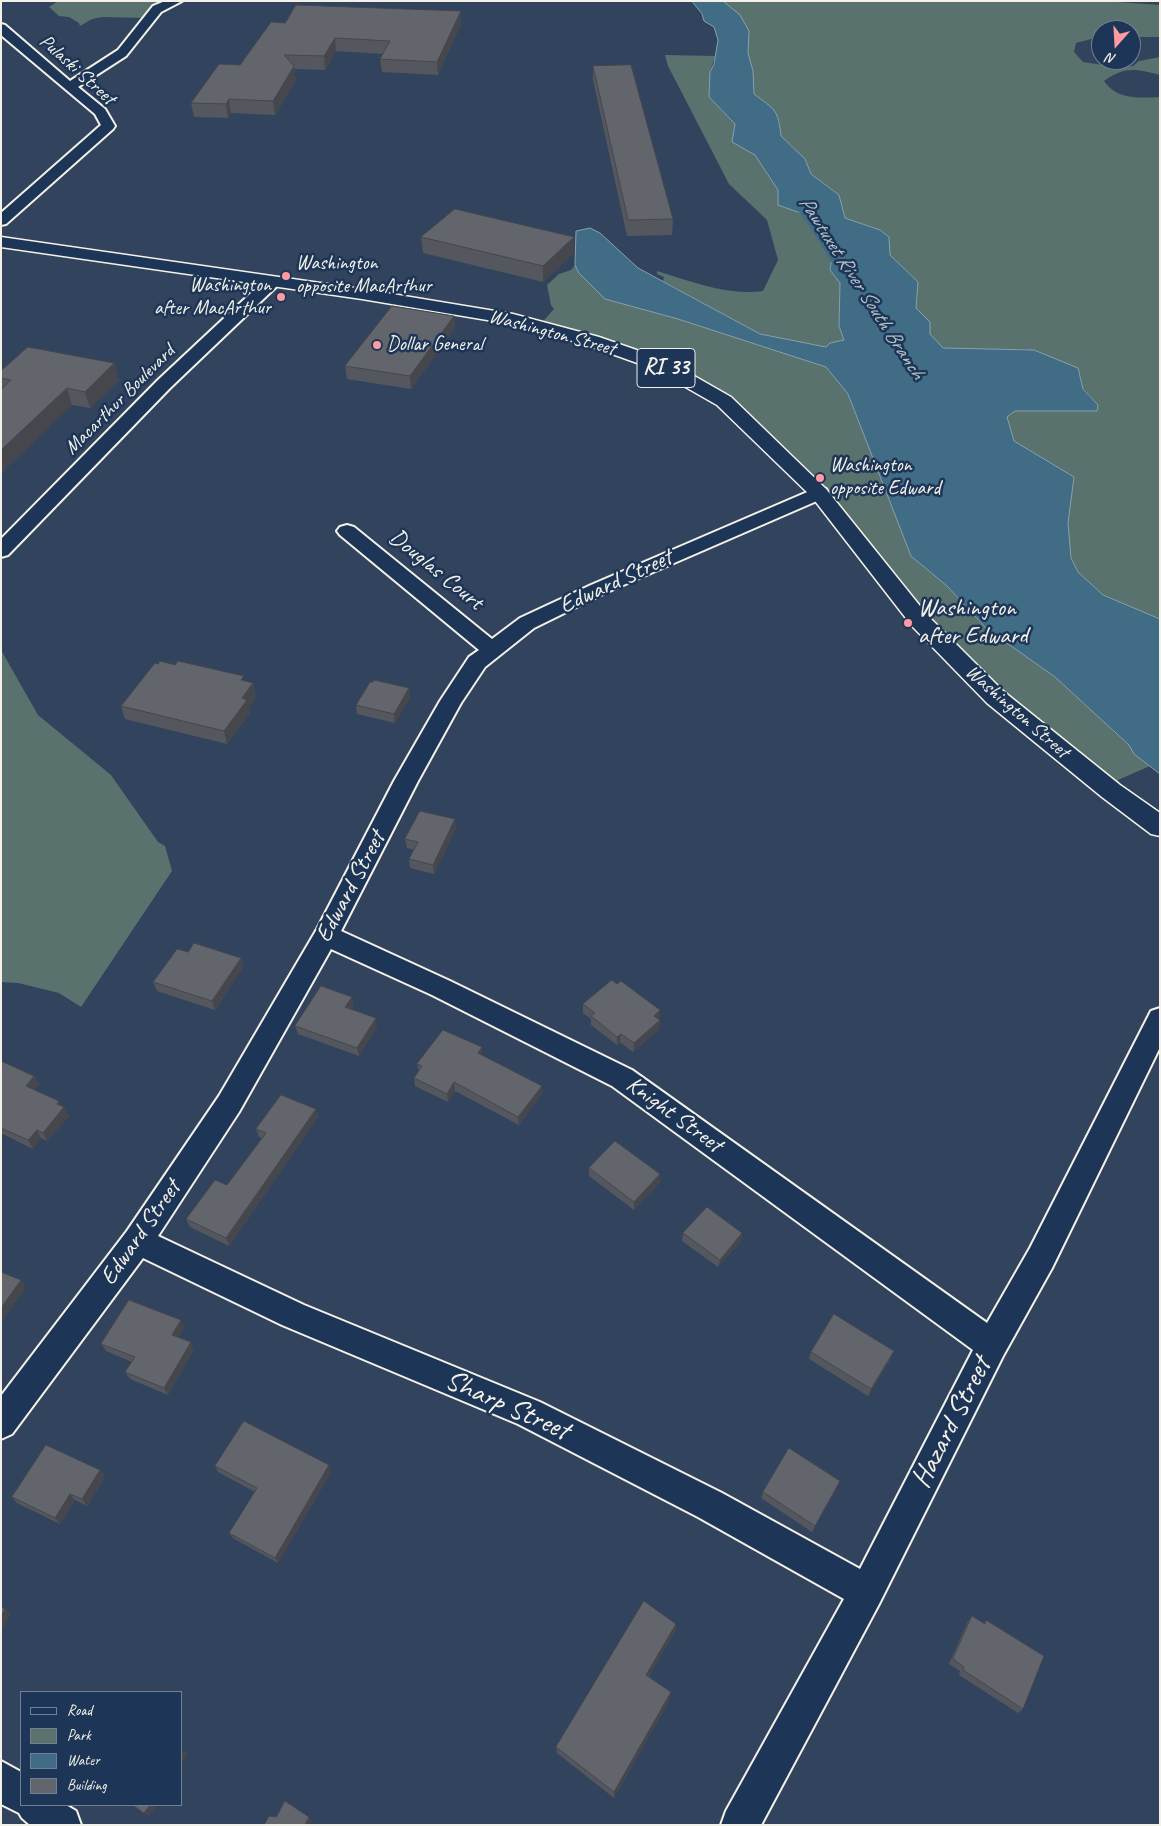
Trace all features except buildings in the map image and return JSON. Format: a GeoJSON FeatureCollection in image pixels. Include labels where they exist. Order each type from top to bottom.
{"type":"FeatureCollection","features":[{"type":"Feature","properties":{"kind":"main road","name":"Washington Street"},"geometry":{"type":"LineString","coordinates":[[1,242],[362,294],[513,319],[593,341],[661,365],[724,401],[819,493],[920,621],[995,697],[1111,791],[1160,827]]}},
{"type":"Feature","properties":{"kind":"street"},"geometry":{"type":"LineString","coordinates":[[70,87],[122,53],[157,9],[176,1]]}},
{"type":"Feature","properties":{"kind":"street","name":"Pulaski Street"},"geometry":{"type":"LineString","coordinates":[[1,28],[100,112],[108,126],[1,221]]}},
{"type":"Feature","properties":{"kind":"street","name":"Macarthur Boulevard"},"geometry":{"type":"LineString","coordinates":[[1,551],[164,384],[272,282]]}},
{"type":"Feature","properties":{"kind":"street","name":"Edward Street"},"geometry":{"type":"LineString","coordinates":[[1,1423],[138,1241],[229,1104],[326,935],[406,781],[451,701],[477,662],[526,624],[589,593],[819,493]]}},
{"type":"Feature","properties":{"kind":"street","name":"Douglas Court"},"geometry":{"type":"LineString","coordinates":[[347,531],[492,650]]}},
{"type":"Feature","properties":{"kind":"street","name":"Knight Street"},"geometry":{"type":"LineString","coordinates":[[326,935],[442,988],[622,1078],[992,1345]]}},
{"type":"Feature","properties":{"kind":"street","name":"Hazard Street"},"geometry":{"type":"LineString","coordinates":[[740,1825],[867,1592],[992,1345],[1041,1258],[1160,1019]]}},
{"type":"Feature","properties":{"kind":"street","name":"Sharp Street"},"geometry":{"type":"LineString","coordinates":[[138,1241],[293,1315],[529,1413],[710,1505],[867,1592]]}},
{"type":"Feature","properties":{"kind":"street"},"geometry":{"type":"LineString","coordinates":[[1,1780],[20,1794]]}},
{"type":"Feature","properties":{"kind":"street"},"geometry":{"type":"LineString","coordinates":[[35,1806],[62,1825]]}},
{"type":"Feature","properties":{"kind":"green space"},"geometry":{"type":"Polygon","coordinates":[[[58,1],[180,1],[148,18],[102,17],[92,19],[80,26],[79,23],[69,17],[59,16],[49,7],[58,1]]]}},
{"type":"Feature","properties":{"kind":"green space"},"geometry":{"type":"Polygon","coordinates":[[[723,1],[1103,1],[1160,5],[1160,37],[1141,37],[1141,20],[1091,20],[1091,39],[1076,43],[1074,52],[1083,62],[1091,63],[1091,70],[1131,70],[1118,73],[1104,81],[1115,92],[1136,97],[1160,97],[1160,619],[1103,595],[1078,572],[1071,558],[1068,523],[1074,477],[1014,441],[1007,417],[1014,411],[1097,411],[1098,405],[1083,388],[1078,368],[1025,349],[943,349],[930,334],[930,322],[916,308],[918,282],[890,255],[880,230],[845,218],[839,195],[811,174],[805,159],[781,136],[779,121],[774,111],[754,94],[753,71],[748,53],[749,31],[723,1]]]}},
{"type":"Feature","properties":{"kind":"green space"},"geometry":{"type":"Polygon","coordinates":[[[665,55],[715,56],[710,72],[709,97],[735,124],[732,142],[755,155],[778,190],[778,205],[815,219],[823,224],[828,231],[832,241],[830,270],[840,283],[839,326],[844,340],[830,343],[826,347],[760,334],[663,281],[664,277],[657,274],[657,271],[723,290],[763,291],[778,260],[767,220],[729,184],[668,66],[665,55]]]}},
{"type":"Feature","properties":{"kind":"green space"},"geometry":{"type":"Polygon","coordinates":[[[1160,57],[1160,75],[1138,70],[1141,70],[1141,61],[1160,57]]]}},
{"type":"Feature","properties":{"kind":"green space"},"geometry":{"type":"Polygon","coordinates":[[[575,265],[579,273],[605,299],[678,319],[826,367],[848,394],[911,556],[947,586],[987,629],[1055,677],[1129,745],[1134,754],[1150,766],[1118,780],[1131,803],[1013,714],[819,495],[694,384],[539,326],[554,309],[551,305],[547,285],[559,274],[571,270],[575,265]]]}},
{"type":"Feature","properties":{"kind":"green space"},"geometry":{"type":"Polygon","coordinates":[[[1,650],[38,715],[111,775],[158,842],[165,846],[172,871],[81,1007],[59,993],[18,983],[1,982],[1,650]]]}},
{"type":"Feature","properties":{"kind":"water"},"geometry":{"type":"Polygon","coordinates":[[[692,1],[723,1],[740,15],[749,31],[748,53],[753,71],[754,94],[777,115],[781,136],[805,159],[811,174],[839,195],[845,218],[880,230],[889,237],[890,255],[918,282],[916,308],[930,322],[930,334],[943,348],[1034,350],[1078,368],[1083,389],[1098,405],[1097,411],[1015,411],[1007,417],[1014,441],[1074,477],[1068,523],[1071,558],[1078,572],[1103,595],[1160,619],[1160,774],[1134,754],[1129,745],[1055,677],[987,629],[947,586],[911,556],[848,394],[826,367],[678,319],[605,299],[579,273],[575,265],[576,231],[590,228],[600,233],[638,268],[760,334],[826,347],[830,343],[844,340],[839,326],[840,283],[830,270],[832,241],[828,231],[823,224],[815,219],[778,205],[778,190],[755,155],[732,142],[735,124],[709,97],[710,72],[714,64],[718,40],[714,27],[704,21],[702,14],[692,1]]]}},
{"type":"Feature","properties":{"kind":"waterway","name":"Pawtuxet River South Branch"},"geometry":{"type":"LineString","coordinates":[[782,170],[821,221],[869,296]]}},
{"type":"Feature","properties":{"kind":"place","name":"Washington opposite MacArthur"},"geometry":{"type":"Point","coordinates":[286,276]}},
{"type":"Feature","properties":{"kind":"place","name":"Washington after MacArthur"},"geometry":{"type":"Point","coordinates":[281,297]}},
{"type":"Feature","properties":{"kind":"place","name":"Dollar General"},"geometry":{"type":"Point","coordinates":[377,345]}},
{"type":"Feature","properties":{"kind":"place","name":"Washington opposite Edward"},"geometry":{"type":"Point","coordinates":[820,478]}},
{"type":"Feature","properties":{"kind":"place","name":"Washington after Edward"},"geometry":{"type":"Point","coordinates":[908,623]}}]}
